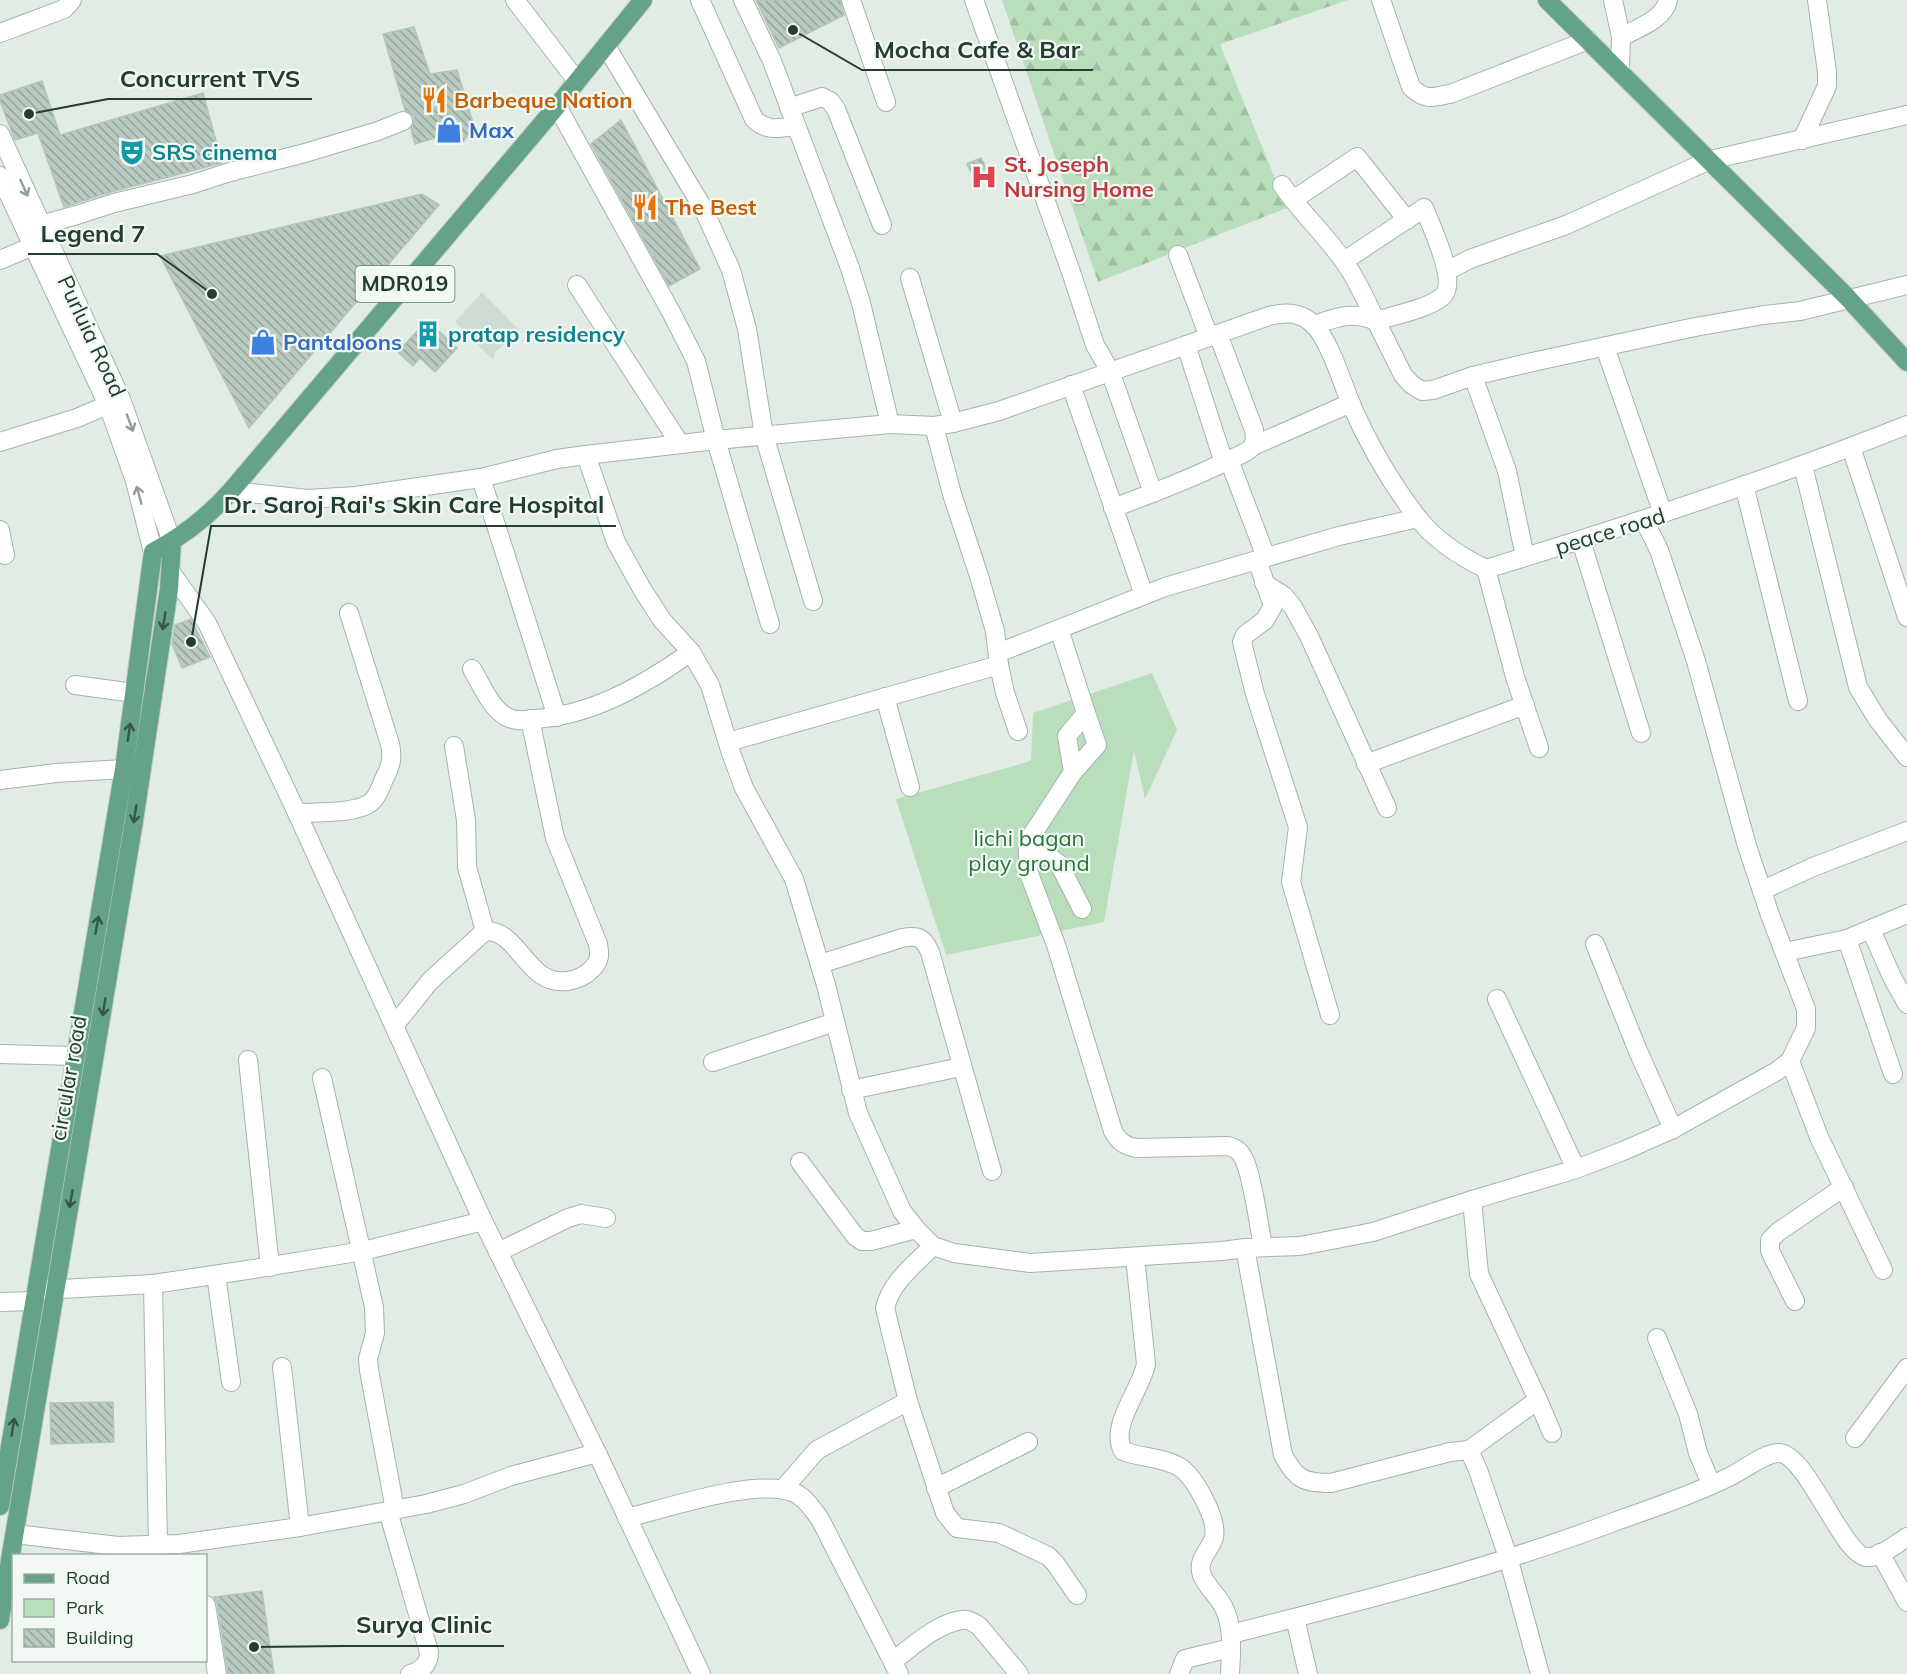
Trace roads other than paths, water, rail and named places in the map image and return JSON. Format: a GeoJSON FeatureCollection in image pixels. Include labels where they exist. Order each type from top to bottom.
{"type":"FeatureCollection","features":[{"type":"Feature","properties":{"kind":"main road","name":"MDR019"},"geometry":{"type":"LineString","coordinates":[[153,552],[196,526],[231,491],[557,106],[643,0]]}},
{"type":"Feature","properties":{"kind":"main road"},"geometry":{"type":"LineString","coordinates":[[1547,0],[1848,298],[1907,362]]}},
{"type":"Feature","properties":{"kind":"main road","name":"circular road"},"geometry":{"type":"LineString","coordinates":[[0,1620],[140,789],[172,542]]}},
{"type":"Feature","properties":{"kind":"main road","name":"circular road"},"geometry":{"type":"LineString","coordinates":[[0,1506],[124,769],[153,552]]}},
{"type":"Feature","properties":{"kind":"street"},"geometry":{"type":"LineString","coordinates":[[0,33],[64,9],[72,0]]}},
{"type":"Feature","properties":{"kind":"street"},"geometry":{"type":"LineString","coordinates":[[515,0],[577,81]]}},
{"type":"Feature","properties":{"kind":"street"},"geometry":{"type":"LineString","coordinates":[[700,0],[754,119],[761,126],[772,128],[796,126]]}},
{"type":"Feature","properties":{"kind":"street"},"geometry":{"type":"LineString","coordinates":[[743,0],[772,61],[861,303],[890,424]]}},
{"type":"Feature","properties":{"kind":"street"},"geometry":{"type":"LineString","coordinates":[[851,0],[886,102]]}},
{"type":"Feature","properties":{"kind":"street"},"geometry":{"type":"LineString","coordinates":[[974,0],[1095,345],[1110,371],[1153,493]]}},
{"type":"Feature","properties":{"kind":"street"},"geometry":{"type":"LineString","coordinates":[[1381,0],[1411,87],[1419,95],[1431,98],[1453,93],[1588,40]]}},
{"type":"Feature","properties":{"kind":"street"},"geometry":{"type":"LineString","coordinates":[[1613,0],[1621,38],[1620,71]]}},
{"type":"Feature","properties":{"kind":"street"},"geometry":{"type":"LineString","coordinates":[[1621,38],[1658,16],[1668,5],[1668,0]]}},
{"type":"Feature","properties":{"kind":"street"},"geometry":{"type":"LineString","coordinates":[[1802,140],[1827,86],[1817,0]]}},
{"type":"Feature","properties":{"kind":"street"},"geometry":{"type":"LineString","coordinates":[[606,46],[703,208],[730,270],[747,329],[764,435],[813,601]]}},
{"type":"Feature","properties":{"kind":"street"},"geometry":{"type":"LineString","coordinates":[[789,108],[822,98],[830,101],[836,109],[882,225]]}},
{"type":"Feature","properties":{"kind":"street"},"geometry":{"type":"LineString","coordinates":[[557,106],[696,361],[716,440],[770,624]]}},
{"type":"Feature","properties":{"kind":"street"},"geometry":{"type":"LineString","coordinates":[[1447,271],[1470,259],[1566,225],[1710,160],[1907,115]]}},
{"type":"Feature","properties":{"kind":"street"},"geometry":{"type":"LineString","coordinates":[[40,225],[114,202],[183,187],[230,172],[305,153],[378,131],[402,121]]}},
{"type":"Feature","properties":{"kind":"street","name":"Purluia Road"},"geometry":{"type":"LineString","coordinates":[[0,134],[115,402],[172,542]]}},
{"type":"Feature","properties":{"kind":"street"},"geometry":{"type":"LineString","coordinates":[[1293,200],[1357,156],[1407,220]]}},
{"type":"Feature","properties":{"kind":"street","name":"Purluia Road"},"geometry":{"type":"LineString","coordinates":[[0,176],[33,246],[115,402],[153,552]]}},
{"type":"Feature","properties":{"kind":"street"},"geometry":{"type":"LineString","coordinates":[[1282,185],[1344,261],[1403,375],[1422,391],[1433,390],[1473,376],[1695,327],[1800,311],[1907,285]]}},
{"type":"Feature","properties":{"kind":"street"},"geometry":{"type":"LineString","coordinates":[[1314,325],[1342,316],[1362,315],[1376,321],[1427,305],[1442,297],[1448,290],[1447,271],[1424,208],[1344,261]]}},
{"type":"Feature","properties":{"kind":"street"},"geometry":{"type":"LineString","coordinates":[[0,260],[33,246]]}},
{"type":"Feature","properties":{"kind":"street"},"geometry":{"type":"LineString","coordinates":[[1178,255],[1254,430],[1253,446]]}},
{"type":"Feature","properties":{"kind":"street"},"geometry":{"type":"LineString","coordinates":[[910,278],[953,423]]}},
{"type":"Feature","properties":{"kind":"street"},"geometry":{"type":"LineString","coordinates":[[577,285],[680,444]]}},
{"type":"Feature","properties":{"kind":"street"},"geometry":{"type":"LineString","coordinates":[[231,491],[308,499],[356,496],[481,478],[557,459],[586,455],[764,435],[890,424],[934,426],[953,423],[999,411],[1213,335],[1286,312],[1301,316],[1314,325],[1326,345],[1351,403],[1384,467],[1418,518],[1465,558],[1486,569],[1505,646],[1539,748]]}},
{"type":"Feature","properties":{"kind":"street"},"geometry":{"type":"LineString","coordinates":[[1186,345],[1261,559],[1264,583],[1273,606],[1265,620],[1245,635],[1242,642],[1258,705],[1298,827],[1291,882],[1330,1015]]}},
{"type":"Feature","properties":{"kind":"street"},"geometry":{"type":"LineString","coordinates":[[1605,347],[1663,514]]}},
{"type":"Feature","properties":{"kind":"street"},"geometry":{"type":"LineString","coordinates":[[1473,376],[1507,471],[1525,557]]}},
{"type":"Feature","properties":{"kind":"street"},"geometry":{"type":"LineString","coordinates":[[1071,385],[1144,596]]}},
{"type":"Feature","properties":{"kind":"street"},"geometry":{"type":"LineString","coordinates":[[0,442],[77,418],[115,402]]}},
{"type":"Feature","properties":{"kind":"street"},"geometry":{"type":"LineString","coordinates":[[1113,508],[1227,461],[1253,446],[1351,403]]}},
{"type":"Feature","properties":{"kind":"street","name":"peace road"},"geometry":{"type":"LineString","coordinates":[[1486,569],[1663,514],[1803,466],[1907,425]]}},
{"type":"Feature","properties":{"kind":"street"},"geometry":{"type":"LineString","coordinates":[[934,426],[952,494],[995,631],[1005,693],[1018,730]]}},
{"type":"Feature","properties":{"kind":"street"},"geometry":{"type":"LineString","coordinates":[[1851,447],[1907,617]]}},
{"type":"Feature","properties":{"kind":"street"},"geometry":{"type":"LineString","coordinates":[[586,455],[616,542],[662,620],[690,652],[710,685],[744,788],[794,879],[820,964],[851,1090],[873,1149],[902,1211],[916,1230],[933,1246],[954,1253],[1030,1263],[1299,1246],[1373,1232],[1576,1169],[1632,1148],[1673,1129],[1777,1071],[1790,1061],[1806,1028],[1806,1009],[1737,814],[1696,661],[1659,550],[1644,520]]}},
{"type":"Feature","properties":{"kind":"street"},"geometry":{"type":"LineString","coordinates":[[1803,466],[1858,687],[1878,720],[1907,757]]}},
{"type":"Feature","properties":{"kind":"street"},"geometry":{"type":"LineString","coordinates":[[481,478],[557,717]]}},
{"type":"Feature","properties":{"kind":"street"},"geometry":{"type":"LineString","coordinates":[[1744,485],[1798,701]]}},
{"type":"Feature","properties":{"kind":"street"},"geometry":{"type":"LineString","coordinates":[[728,742],[885,697],[998,659],[1059,629],[1144,596],[1339,536],[1418,518]]}},
{"type":"Feature","properties":{"kind":"street"},"geometry":{"type":"LineString","coordinates":[[0,530],[5,555]]}},
{"type":"Feature","properties":{"kind":"street"},"geometry":{"type":"LineString","coordinates":[[1581,541],[1641,733]]}},
{"type":"Feature","properties":{"kind":"street"},"geometry":{"type":"LineString","coordinates":[[170,571],[207,623],[297,813],[483,1221],[597,1453],[701,1674]]}},
{"type":"Feature","properties":{"kind":"street"},"geometry":{"type":"LineString","coordinates":[[1264,583],[1284,596],[1304,626],[1387,808]]}},
{"type":"Feature","properties":{"kind":"street"},"geometry":{"type":"LineString","coordinates":[[297,813],[349,809],[369,803],[375,798],[391,767],[393,757],[390,744],[349,613]]}},
{"type":"Feature","properties":{"kind":"street"},"geometry":{"type":"LineString","coordinates":[[1059,629],[1097,745],[1073,772],[1028,841],[1028,871],[1056,945],[1113,1131],[1118,1140],[1137,1149],[1228,1146],[1237,1149],[1244,1158],[1248,1174],[1254,1248],[1283,1455],[1292,1472],[1300,1478],[1315,1483],[1331,1483],[1450,1452],[1469,1450],[1538,1400]]}},
{"type":"Feature","properties":{"kind":"street"},"geometry":{"type":"LineString","coordinates":[[472,669],[498,710],[507,717],[518,720],[557,717],[592,707],[634,688],[657,676],[690,652]]}},
{"type":"Feature","properties":{"kind":"street"},"geometry":{"type":"LineString","coordinates":[[75,685],[134,693]]}},
{"type":"Feature","properties":{"kind":"street"},"geometry":{"type":"LineString","coordinates":[[885,697],[910,788]]}},
{"type":"Feature","properties":{"kind":"street"},"geometry":{"type":"LineString","coordinates":[[1366,764],[1525,705]]}},
{"type":"Feature","properties":{"kind":"street"},"geometry":{"type":"LineString","coordinates":[[1073,772],[1068,736],[1086,713]]}},
{"type":"Feature","properties":{"kind":"street"},"geometry":{"type":"LineString","coordinates":[[394,1026],[430,981],[485,931],[494,931],[504,936],[534,970],[546,979],[558,982],[582,977],[591,970],[600,955],[598,944],[555,838],[530,719]]}},
{"type":"Feature","properties":{"kind":"street"},"geometry":{"type":"LineString","coordinates":[[454,746],[466,820],[467,867],[485,931]]}},
{"type":"Feature","properties":{"kind":"street"},"geometry":{"type":"LineString","coordinates":[[0,780],[56,773],[124,769]]}},
{"type":"Feature","properties":{"kind":"street"},"geometry":{"type":"LineString","coordinates":[[1763,890],[1813,867],[1907,831]]}},
{"type":"Feature","properties":{"kind":"street"},"geometry":{"type":"LineString","coordinates":[[1028,841],[1059,864],[1082,909]]}},
{"type":"Feature","properties":{"kind":"street"},"geometry":{"type":"LineString","coordinates":[[1785,952],[1847,939],[1907,914]]}},
{"type":"Feature","properties":{"kind":"street"},"geometry":{"type":"LineString","coordinates":[[1871,930],[1907,1004]]}},
{"type":"Feature","properties":{"kind":"street"},"geometry":{"type":"LineString","coordinates":[[820,964],[902,938],[920,936],[925,941],[992,1171]]}},
{"type":"Feature","properties":{"kind":"street"},"geometry":{"type":"LineString","coordinates":[[1847,939],[1893,1074]]}},
{"type":"Feature","properties":{"kind":"street"},"geometry":{"type":"LineString","coordinates":[[1595,944],[1638,1051],[1673,1129]]}},
{"type":"Feature","properties":{"kind":"street"},"geometry":{"type":"LineString","coordinates":[[1497,999],[1576,1169]]}},
{"type":"Feature","properties":{"kind":"street"},"geometry":{"type":"LineString","coordinates":[[713,1062],[835,1022]]}},
{"type":"Feature","properties":{"kind":"street"},"geometry":{"type":"LineString","coordinates":[[0,1054],[75,1056]]}},
{"type":"Feature","properties":{"kind":"street"},"geometry":{"type":"LineString","coordinates":[[248,1060],[270,1267]]}},
{"type":"Feature","properties":{"kind":"street"},"geometry":{"type":"LineString","coordinates":[[1790,1061],[1805,1104],[1884,1270]]}},
{"type":"Feature","properties":{"kind":"street"},"geometry":{"type":"LineString","coordinates":[[851,1090],[961,1067]]}},
{"type":"Feature","properties":{"kind":"street"},"geometry":{"type":"LineString","coordinates":[[322,1078],[363,1251],[376,1322],[369,1370],[392,1510],[429,1652],[429,1658],[423,1669],[410,1674]]}},
{"type":"Feature","properties":{"kind":"street"},"geometry":{"type":"LineString","coordinates":[[800,1162],[855,1236],[862,1241],[916,1230]]}},
{"type":"Feature","properties":{"kind":"street"},"geometry":{"type":"LineString","coordinates":[[1795,1301],[1770,1251],[1770,1240],[1778,1232],[1844,1187]]}},
{"type":"Feature","properties":{"kind":"street"},"geometry":{"type":"LineString","coordinates":[[1472,1200],[1479,1274],[1551,1433]]}},
{"type":"Feature","properties":{"kind":"street"},"geometry":{"type":"LineString","coordinates":[[498,1252],[568,1218],[581,1214],[606,1218]]}},
{"type":"Feature","properties":{"kind":"street"},"geometry":{"type":"LineString","coordinates":[[0,1302],[34,1296],[55,1289],[153,1284],[270,1267],[363,1251],[483,1221]]}},
{"type":"Feature","properties":{"kind":"street"},"geometry":{"type":"LineString","coordinates":[[933,1246],[894,1287],[885,1308],[908,1401],[945,1513],[957,1528],[999,1533],[1048,1556],[1077,1595]]}},
{"type":"Feature","properties":{"kind":"street"},"geometry":{"type":"LineString","coordinates":[[1135,1257],[1146,1364],[1121,1425],[1120,1445],[1123,1451],[1132,1455],[1181,1468],[1203,1498],[1212,1516],[1215,1528],[1214,1539],[1200,1562],[1202,1575],[1223,1607],[1231,1641],[1230,1674]]}},
{"type":"Feature","properties":{"kind":"street"},"geometry":{"type":"LineString","coordinates":[[216,1275],[231,1382]]}},
{"type":"Feature","properties":{"kind":"street"},"geometry":{"type":"LineString","coordinates":[[153,1284],[159,1545]]}},
{"type":"Feature","properties":{"kind":"street"},"geometry":{"type":"LineString","coordinates":[[1657,1338],[1688,1414],[1698,1453],[1711,1484]]}},
{"type":"Feature","properties":{"kind":"street"},"geometry":{"type":"LineString","coordinates":[[282,1367],[300,1527]]}},
{"type":"Feature","properties":{"kind":"street"},"geometry":{"type":"LineString","coordinates":[[1855,1438],[1907,1368]]}},
{"type":"Feature","properties":{"kind":"street"},"geometry":{"type":"LineString","coordinates":[[783,1489],[817,1450],[908,1401]]}},
{"type":"Feature","properties":{"kind":"street"},"geometry":{"type":"LineString","coordinates":[[936,1488],[1028,1442]]}},
{"type":"Feature","properties":{"kind":"street"},"geometry":{"type":"LineString","coordinates":[[1469,1450],[1508,1557],[1540,1674]]}},
{"type":"Feature","properties":{"kind":"street"},"geometry":{"type":"LineString","coordinates":[[15,1534],[118,1546],[159,1545],[196,1548],[426,1504],[464,1494],[511,1476],[597,1453]]}},
{"type":"Feature","properties":{"kind":"street"},"geometry":{"type":"LineString","coordinates":[[1179,1674],[1185,1659],[1231,1641],[1295,1618],[1384,1596],[1618,1521],[1711,1484],[1778,1453],[1787,1455],[1798,1465],[1861,1556],[1869,1558],[1907,1537]]}},
{"type":"Feature","properties":{"kind":"street"},"geometry":{"type":"LineString","coordinates":[[627,1518],[761,1487],[783,1489],[797,1494],[820,1520],[896,1667],[936,1630],[963,1620],[972,1621],[979,1626],[1018,1674]]}},
{"type":"Feature","properties":{"kind":"street"},"geometry":{"type":"LineString","coordinates":[[1880,1553],[1907,1602]]}},
{"type":"Feature","properties":{"kind":"street"},"geometry":{"type":"LineString","coordinates":[[207,1611],[217,1674]]}},
{"type":"Feature","properties":{"kind":"street"},"geometry":{"type":"LineString","coordinates":[[1295,1618],[1308,1674]]}},
{"type":"Feature","properties":{"kind":"place","name":"Mocha Cafe & Bar"},"geometry":{"type":"Point","coordinates":[793,30]}},
{"type":"Feature","properties":{"kind":"place","name":"Barbeque Nation"},"geometry":{"type":"Point","coordinates":[434,100]}},
{"type":"Feature","properties":{"kind":"place","name":"Concurrent TVS"},"geometry":{"type":"Point","coordinates":[29,114]}},
{"type":"Feature","properties":{"kind":"place","name":"Max"},"geometry":{"type":"Point","coordinates":[449,130]}},
{"type":"Feature","properties":{"kind":"place","name":"SRS cinema"},"geometry":{"type":"Point","coordinates":[132,152]}},
{"type":"Feature","properties":{"kind":"place","name":"St. Joseph Nursing Home"},"geometry":{"type":"Point","coordinates":[984,177]}},
{"type":"Feature","properties":{"kind":"place","name":"The Best"},"geometry":{"type":"Point","coordinates":[645,207]}},
{"type":"Feature","properties":{"kind":"place","name":"Legend 7"},"geometry":{"type":"Point","coordinates":[212,294]}},
{"type":"Feature","properties":{"kind":"place","name":"pratap residency"},"geometry":{"type":"Point","coordinates":[428,334]}},
{"type":"Feature","properties":{"kind":"place","name":"Pantaloons"},"geometry":{"type":"Point","coordinates":[263,342]}},
{"type":"Feature","properties":{"kind":"place","name":"Dr. Saroj Rai's Skin Care Hospital"},"geometry":{"type":"Point","coordinates":[191,642]}},
{"type":"Feature","properties":{"kind":"place","name":"Surya Clinic"},"geometry":{"type":"Point","coordinates":[254,1647]}},
{"type":"Feature","properties":{"kind":"park label","name":"lichi bagan play ground"},"geometry":{"type":"Point","coordinates":[1029,850]}}]}
